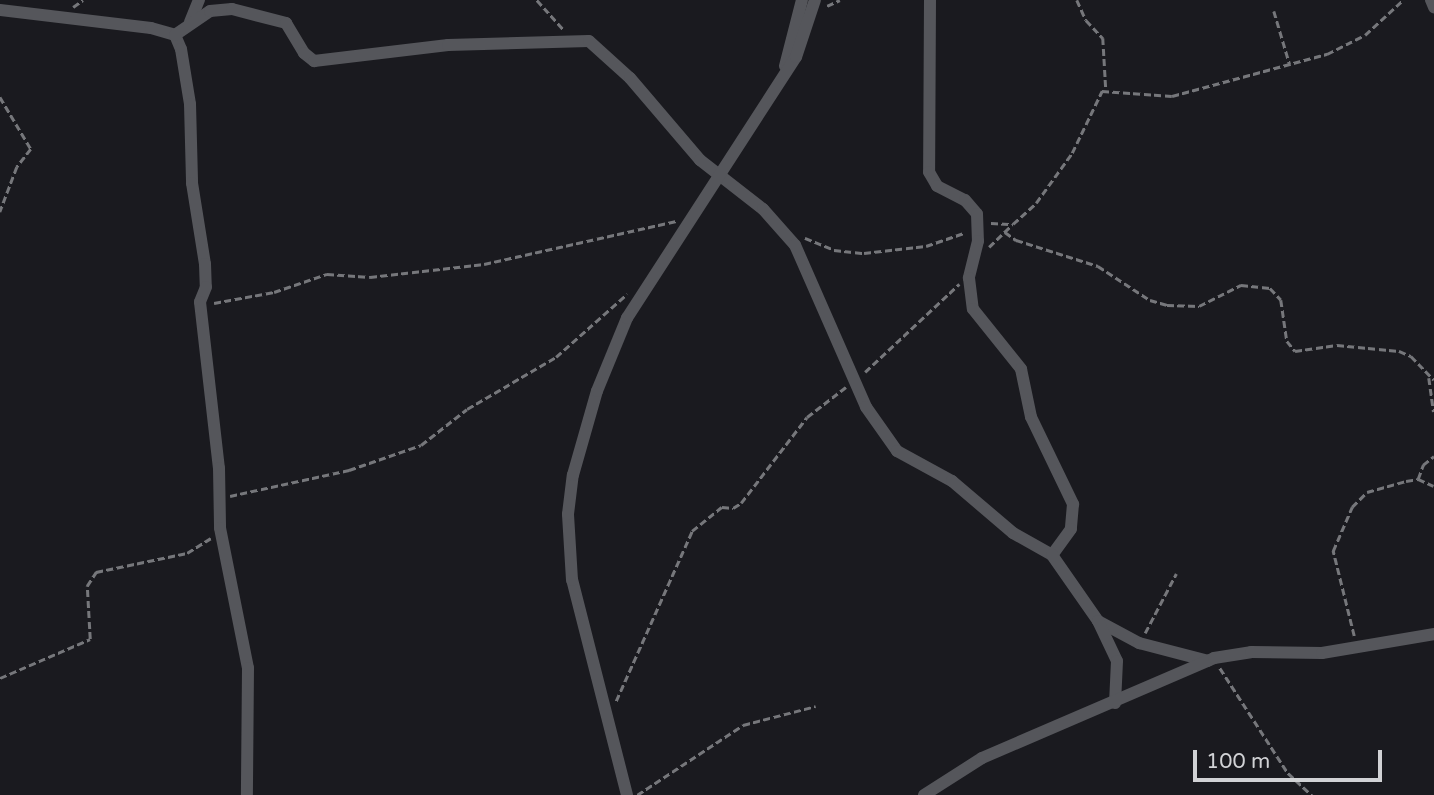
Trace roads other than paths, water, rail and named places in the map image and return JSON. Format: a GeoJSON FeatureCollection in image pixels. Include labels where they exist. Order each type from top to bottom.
{"type":"FeatureCollection","features":[{"type":"Feature","properties":{"kind":"street"},"geometry":{"type":"LineString","coordinates":[[199,0],[181,32],[191,104],[192,183],[205,264],[206,287],[200,302],[220,528],[248,668],[247,795]]}},
{"type":"Feature","properties":{"kind":"street"},"geometry":{"type":"LineString","coordinates":[[783,77],[802,0]]}},
{"type":"Feature","properties":{"kind":"street"},"geometry":{"type":"LineString","coordinates":[[627,795],[605,720],[568,549],[573,475],[597,391],[627,318],[693,216],[716,174],[783,77],[805,37],[815,0]]}},
{"type":"Feature","properties":{"kind":"street"},"geometry":{"type":"LineString","coordinates":[[930,0],[929,172],[937,186],[965,200],[978,219],[976,254],[971,268],[973,309],[1021,369],[1031,416],[1073,505],[1071,529],[1052,555]]}},
{"type":"Feature","properties":{"kind":"street"},"geometry":{"type":"LineString","coordinates":[[1431,0],[1434,7]]}},
{"type":"Feature","properties":{"kind":"street"},"geometry":{"type":"LineString","coordinates":[[0,10],[181,32],[202,15],[221,9],[277,18],[314,61],[448,45],[577,39],[589,41],[620,68],[716,174],[763,209],[795,245],[874,423],[897,451],[952,481],[1013,533],[1052,555],[1098,621],[1117,661],[1115,703]]}},
{"type":"Feature","properties":{"kind":"street"},"geometry":{"type":"LineString","coordinates":[[1098,621],[1139,643],[1211,659]]}},
{"type":"Feature","properties":{"kind":"street"},"geometry":{"type":"LineString","coordinates":[[924,795],[982,758],[1115,703],[1211,659],[1251,652],[1355,650],[1434,634]]}}]}
